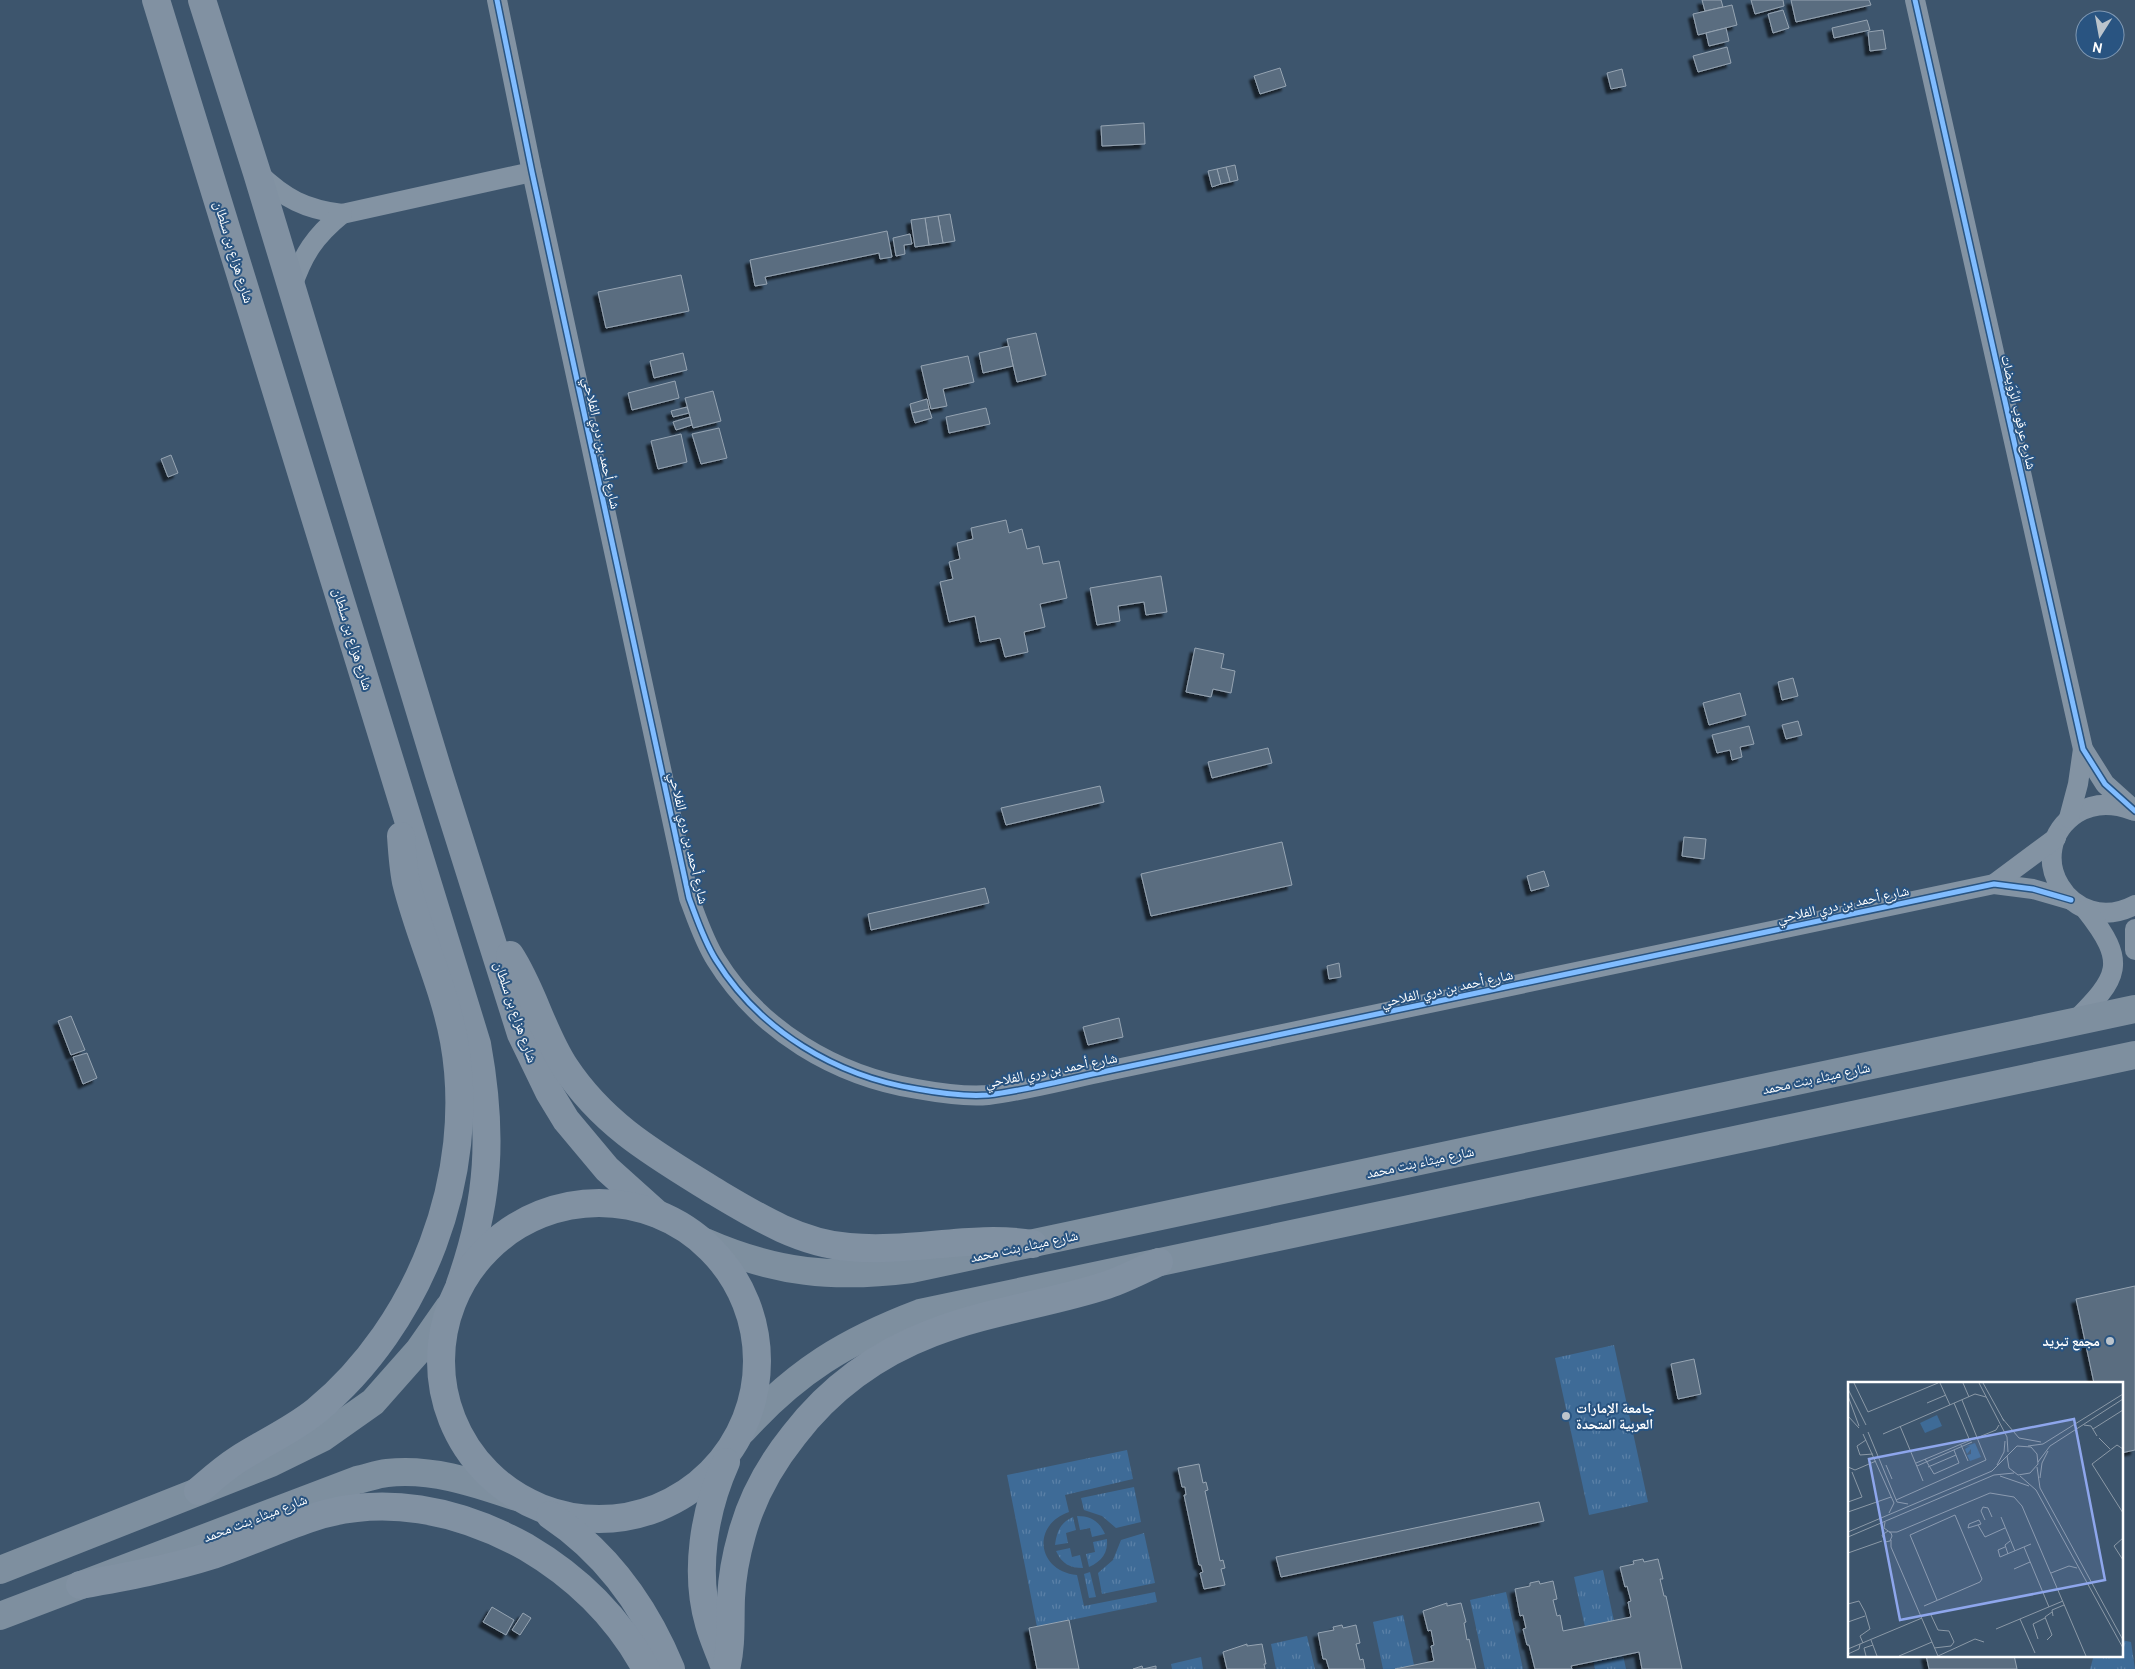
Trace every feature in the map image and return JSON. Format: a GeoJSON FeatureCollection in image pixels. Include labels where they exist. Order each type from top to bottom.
{"type":"FeatureCollection","features":[{"type":"Feature","properties":{"kind":"main road","name":"شارع هزاع بن سلطان"},"geometry":{"type":"LineString","coordinates":[[156,0],[477,1044],[487,1113],[488,1148],[485,1183],[472,1251],[455,1296],[440,1350],[443,1393],[458,1434],[483,1470],[529,1502]]}},
{"type":"Feature","properties":{"kind":"main road","name":"شارع هزاع بن سلطان"},"geometry":{"type":"LineString","coordinates":[[202,0],[292,287],[439,774],[521,1034],[549,1092],[585,1145],[607,1169],[656,1213]]}},
{"type":"Feature","properties":{"kind":"main road"},"geometry":{"type":"LineString","coordinates":[[198,1491],[238,1459],[291,1430],[316,1411],[360,1368],[396,1317],[412,1290],[425,1262],[446,1205],[454,1173],[458,1142],[459,1103],[456,1056],[450,1018],[406,881],[401,834],[400,792]]}},
{"type":"Feature","properties":{"kind":"main road"},"geometry":{"type":"LineString","coordinates":[[485,919],[512,958],[523,978],[546,1034],[565,1067],[588,1098],[615,1125],[645,1149],[758,1217],[787,1231],[847,1247],[878,1249],[979,1240],[1016,1241],[1034,1244]]}},
{"type":"Feature","properties":{"kind":"main road","name":"شارع ميثاء بنت محمد"},"geometry":{"type":"LineString","coordinates":[[705,1242],[732,1254],[790,1270],[849,1275],[911,1269],[2135,1010]]}},
{"type":"Feature","properties":{"kind":"main road"},"geometry":{"type":"LineString","coordinates":[[529,1502],[583,1519],[626,1517],[668,1504],[704,1481],[738,1439],[787,1386],[811,1367],[844,1346],[920,1312],[2135,1055]]}},
{"type":"Feature","properties":{"kind":"main road"},"geometry":{"type":"LineString","coordinates":[[0,1570],[298,1451],[347,1422],[373,1402],[419,1350],[482,1254],[511,1229],[544,1212],[581,1203],[619,1204],[656,1213],[690,1230],[705,1242],[732,1273],[752,1318],[758,1350],[756,1390],[738,1439],[717,1482],[708,1517],[703,1552],[702,1588],[709,1623],[726,1669]]}},
{"type":"Feature","properties":{"kind":"main road"},"geometry":{"type":"LineString","coordinates":[[726,1669],[731,1650],[731,1598],[735,1566],[750,1506],[779,1454],[827,1397],[873,1361],[933,1332],[1109,1284],[1159,1262]]}},
{"type":"Feature","properties":{"kind":"main road","name":"شارع ميثاء بنت محمد"},"geometry":{"type":"LineString","coordinates":[[0,1616],[357,1480],[387,1473],[418,1473],[458,1478],[529,1502]]}},
{"type":"Feature","properties":{"kind":"main road"},"geometry":{"type":"LineString","coordinates":[[529,1502],[570,1528],[620,1578],[658,1638],[671,1669]]}},
{"type":"Feature","properties":{"kind":"main road"},"geometry":{"type":"LineString","coordinates":[[80,1585],[124,1578],[211,1556],[254,1541],[309,1518],[348,1509],[374,1505],[435,1510],[489,1528],[531,1550],[564,1571],[606,1610],[624,1632],[646,1669]]}},
{"type":"Feature","properties":{"kind":"street","name":"شارع أحمد بن دري الفلاحي"},"geometry":{"type":"LineString","coordinates":[[497,0],[532,172],[689,898],[701,930],[716,960],[735,987],[758,1012],[784,1034],[812,1053],[853,1073],[897,1086],[942,1094],[987,1095],[1994,884],[2033,889],[2078,905],[2109,913],[2135,905]]}},
{"type":"Feature","properties":{"kind":"street","name":"شارع عرقوب الرِّوَيضات"},"geometry":{"type":"LineString","coordinates":[[1915,0],[2083,749],[2105,784],[2135,811]]}},
{"type":"Feature","properties":{"kind":"street"},"geometry":{"type":"LineString","coordinates":[[257,173],[275,190],[295,202],[318,211],[342,214],[532,172]]}},
{"type":"Feature","properties":{"kind":"street"},"geometry":{"type":"LineString","coordinates":[[292,287],[299,266],[310,246],[325,228],[342,214]]}},
{"type":"Feature","properties":{"kind":"street","name":"شارع عرقوب الرِّوَيضات"},"geometry":{"type":"LineString","coordinates":[[2069,818],[2078,784],[2083,749]]}},
{"type":"Feature","properties":{"kind":"street"},"geometry":{"type":"LineString","coordinates":[[2074,1022],[2109,984],[2114,968],[2113,952],[2109,944],[2078,905],[2060,887],[2054,871],[2052,855],[2056,838],[2069,818],[2084,809],[2101,804],[2119,805],[2135,811]]}},
{"type":"Feature","properties":{"kind":"street","name":"شارع أحمد بن دري الفلاحي"},"geometry":{"type":"LineString","coordinates":[[1994,884],[2056,838]]}},
{"type":"Feature","properties":{"kind":"street"},"geometry":{"type":"LineString","coordinates":[[2135,929],[2135,950]]}},
{"type":"Feature","properties":{"kind":"green space"},"geometry":{"type":"Polygon","coordinates":[[[1614,1345],[1648,1502],[1589,1515],[1555,1358],[1614,1345]]]}},
{"type":"Feature","properties":{"kind":"green space"},"geometry":{"type":"Polygon","coordinates":[[[1127,1450],[1133,1479],[1065,1495],[1069,1512],[1057,1518],[1049,1527],[1044,1537],[1044,1547],[1047,1557],[1054,1565],[1064,1572],[1077,1575],[1084,1606],[1155,1592],[1157,1602],[1037,1627],[1007,1475],[1127,1450]]]}},
{"type":"Feature","properties":{"kind":"green space"},"geometry":{"type":"Polygon","coordinates":[[[1134,1487],[1141,1522],[1116,1528],[1102,1516],[1084,1510],[1081,1498],[1134,1487]]]}},
{"type":"Feature","properties":{"kind":"green space"},"geometry":{"type":"Polygon","coordinates":[[[1077,1516],[1094,1520],[1105,1534],[1092,1537],[1090,1528],[1080,1530],[1077,1516]]]}},
{"type":"Feature","properties":{"kind":"green space"},"geometry":{"type":"Polygon","coordinates":[[[1073,1517],[1076,1530],[1066,1533],[1068,1543],[1055,1545],[1060,1528],[1073,1517]]]}},
{"type":"Feature","properties":{"kind":"green space"},"geometry":{"type":"Polygon","coordinates":[[[1144,1533],[1155,1583],[1102,1594],[1098,1573],[1113,1560],[1121,1540],[1144,1533]]]}},
{"type":"Feature","properties":{"kind":"green space"},"geometry":{"type":"Polygon","coordinates":[[[1107,1539],[1103,1556],[1089,1567],[1086,1554],[1095,1552],[1093,1542],[1107,1539]]]}},
{"type":"Feature","properties":{"kind":"green space"},"geometry":{"type":"Polygon","coordinates":[[[1070,1548],[1072,1557],[1080,1555],[1083,1568],[1067,1564],[1056,1551],[1070,1548]]]}},
{"type":"Feature","properties":{"kind":"green space"},"geometry":{"type":"Polygon","coordinates":[[[1603,1570],[1614,1621],[1585,1627],[1574,1577],[1603,1570]]]}},
{"type":"Feature","properties":{"kind":"green space"},"geometry":{"type":"Polygon","coordinates":[[[1090,1572],[1096,1597],[1089,1598],[1084,1574],[1090,1572]]]}},
{"type":"Feature","properties":{"kind":"green space"},"geometry":{"type":"Polygon","coordinates":[[[1506,1592],[1523,1669],[1485,1669],[1470,1600],[1506,1592]]]}},
{"type":"Feature","properties":{"kind":"green space"},"geometry":{"type":"Polygon","coordinates":[[[1403,1615],[1414,1665],[1395,1669],[1383,1669],[1373,1622],[1403,1615]]]}},
{"type":"Feature","properties":{"kind":"green space"},"geometry":{"type":"Polygon","coordinates":[[[1307,1636],[1315,1669],[1276,1669],[1271,1644],[1307,1636]]]}},
{"type":"Feature","properties":{"kind":"green space"},"geometry":{"type":"Polygon","coordinates":[[[2122,1640],[2131,1642],[2135,1669],[2090,1669],[2094,1656],[2122,1656],[2122,1640]]]}},
{"type":"Feature","properties":{"kind":"green space"},"geometry":{"type":"Polygon","coordinates":[[[1623,1655],[1626,1669],[1595,1669],[1593,1661],[1623,1655]]]}},
{"type":"Feature","properties":{"kind":"green space"},"geometry":{"type":"Polygon","coordinates":[[[1201,1657],[1203,1669],[1172,1669],[1171,1664],[1201,1657]]]}},
{"type":"Feature","properties":{"kind":"building"},"geometry":{"type":"Polygon","coordinates":[[[1702,0],[1721,0],[1723,7],[1705,11],[1702,0]]]}},
{"type":"Feature","properties":{"kind":"building"},"geometry":{"type":"Polygon","coordinates":[[[1751,0],[1783,0],[1784,6],[1755,14],[1751,0]]]}},
{"type":"Feature","properties":{"kind":"building"},"geometry":{"type":"Polygon","coordinates":[[[1791,0],[1869,0],[1871,5],[1796,22],[1791,0]]]}},
{"type":"Feature","properties":{"kind":"building"},"geometry":{"type":"Polygon","coordinates":[[[1732,5],[1737,25],[1698,35],[1693,14],[1732,5]]]}},
{"type":"Feature","properties":{"kind":"building"},"geometry":{"type":"Polygon","coordinates":[[[1783,10],[1789,28],[1773,33],[1768,14],[1783,10]]]}},
{"type":"Feature","properties":{"kind":"building"},"geometry":{"type":"Polygon","coordinates":[[[1867,20],[1870,30],[1834,38],[1832,28],[1867,20]]]}},
{"type":"Feature","properties":{"kind":"building"},"geometry":{"type":"Polygon","coordinates":[[[1726,28],[1729,41],[1709,46],[1706,33],[1726,28]]]}},
{"type":"Feature","properties":{"kind":"building"},"geometry":{"type":"Polygon","coordinates":[[[1883,30],[1886,49],[1870,51],[1868,32],[1883,30]]]}},
{"type":"Feature","properties":{"kind":"building"},"geometry":{"type":"Polygon","coordinates":[[[1727,47],[1731,63],[1698,72],[1693,56],[1727,47]]]}},
{"type":"Feature","properties":{"kind":"building"},"geometry":{"type":"Polygon","coordinates":[[[1280,68],[1286,86],[1260,94],[1254,76],[1280,68]]]}},
{"type":"Feature","properties":{"kind":"building"},"geometry":{"type":"Polygon","coordinates":[[[1622,69],[1626,86],[1611,89],[1607,73],[1622,69]]]}},
{"type":"Feature","properties":{"kind":"building"},"geometry":{"type":"Polygon","coordinates":[[[1144,123],[1145,144],[1102,146],[1101,126],[1144,123]]]}},
{"type":"Feature","properties":{"kind":"building"},"geometry":{"type":"Polygon","coordinates":[[[1235,165],[1238,180],[1230,182],[1226,167],[1235,165]]]}},
{"type":"Feature","properties":{"kind":"building"},"geometry":{"type":"Polygon","coordinates":[[[1226,167],[1230,182],[1221,184],[1217,169],[1226,167]]]}},
{"type":"Feature","properties":{"kind":"building"},"geometry":{"type":"Polygon","coordinates":[[[1217,169],[1221,184],[1212,187],[1208,171],[1217,169]]]}},
{"type":"Feature","properties":{"kind":"building"},"geometry":{"type":"Polygon","coordinates":[[[950,214],[955,241],[943,243],[938,216],[950,214]]]}},
{"type":"Feature","properties":{"kind":"building"},"geometry":{"type":"Polygon","coordinates":[[[938,216],[943,243],[929,245],[925,218],[938,216]]]}},
{"type":"Feature","properties":{"kind":"building"},"geometry":{"type":"Polygon","coordinates":[[[925,218],[929,245],[915,247],[911,220],[925,218]]]}},
{"type":"Feature","properties":{"kind":"building"},"geometry":{"type":"Polygon","coordinates":[[[887,231],[892,257],[880,259],[879,253],[765,277],[767,284],[755,286],[750,260],[887,231]]]}},
{"type":"Feature","properties":{"kind":"building"},"geometry":{"type":"Polygon","coordinates":[[[910,234],[912,244],[904,245],[905,254],[896,256],[893,238],[910,234]]]}},
{"type":"Feature","properties":{"kind":"building"},"geometry":{"type":"Polygon","coordinates":[[[681,275],[689,311],[606,328],[598,292],[681,275]]]}},
{"type":"Feature","properties":{"kind":"building"},"geometry":{"type":"Polygon","coordinates":[[[1036,333],[1046,375],[1017,382],[1007,339],[1036,333]]]}},
{"type":"Feature","properties":{"kind":"building"},"geometry":{"type":"Polygon","coordinates":[[[1009,346],[1013,366],[983,373],[979,353],[1009,346]]]}},
{"type":"Feature","properties":{"kind":"building"},"geometry":{"type":"Polygon","coordinates":[[[683,353],[687,370],[654,378],[650,361],[683,353]]]}},
{"type":"Feature","properties":{"kind":"building"},"geometry":{"type":"Polygon","coordinates":[[[968,356],[974,382],[943,389],[947,406],[931,409],[921,366],[968,356]]]}},
{"type":"Feature","properties":{"kind":"building"},"geometry":{"type":"Polygon","coordinates":[[[675,381],[679,398],[632,410],[628,393],[675,381]]]}},
{"type":"Feature","properties":{"kind":"building"},"geometry":{"type":"Polygon","coordinates":[[[713,391],[721,421],[693,428],[685,398],[713,391]]]}},
{"type":"Feature","properties":{"kind":"building"},"geometry":{"type":"Polygon","coordinates":[[[927,399],[929,409],[912,413],[910,404],[927,399]]]}},
{"type":"Feature","properties":{"kind":"building"},"geometry":{"type":"Polygon","coordinates":[[[687,407],[689,413],[673,417],[671,411],[687,407]]]}},
{"type":"Feature","properties":{"kind":"building"},"geometry":{"type":"Polygon","coordinates":[[[986,408],[990,424],[949,433],[946,417],[986,408]]]}},
{"type":"Feature","properties":{"kind":"building"},"geometry":{"type":"Polygon","coordinates":[[[929,409],[932,418],[915,423],[912,413],[929,409]]]}},
{"type":"Feature","properties":{"kind":"building"},"geometry":{"type":"Polygon","coordinates":[[[690,417],[692,425],[676,430],[673,422],[690,417]]]}},
{"type":"Feature","properties":{"kind":"building"},"geometry":{"type":"Polygon","coordinates":[[[719,428],[727,458],[701,464],[692,434],[719,428]]]}},
{"type":"Feature","properties":{"kind":"building"},"geometry":{"type":"Polygon","coordinates":[[[681,434],[687,462],[658,469],[651,441],[681,434]]]}},
{"type":"Feature","properties":{"kind":"building"},"geometry":{"type":"Polygon","coordinates":[[[171,455],[178,473],[168,477],[161,459],[171,455]]]}},
{"type":"Feature","properties":{"kind":"building"},"geometry":{"type":"Polygon","coordinates":[[[1006,520],[1009,533],[1022,529],[1027,549],[1039,546],[1043,564],[1059,561],[1067,598],[1040,604],[1045,627],[1024,632],[1028,652],[1005,657],[1000,638],[980,642],[975,616],[949,622],[940,582],[953,579],[949,562],[960,559],[957,543],[973,539],[971,528],[1006,520]]]}},
{"type":"Feature","properties":{"kind":"building"},"geometry":{"type":"Polygon","coordinates":[[[1161,576],[1167,612],[1146,615],[1144,602],[1118,606],[1120,621],[1097,625],[1090,588],[1161,576]]]}},
{"type":"Feature","properties":{"kind":"building"},"geometry":{"type":"Polygon","coordinates":[[[1195,648],[1224,654],[1221,668],[1235,671],[1231,693],[1213,689],[1211,697],[1186,692],[1195,648]]]}},
{"type":"Feature","properties":{"kind":"building"},"geometry":{"type":"Polygon","coordinates":[[[1793,678],[1798,696],[1782,700],[1778,682],[1793,678]]]}},
{"type":"Feature","properties":{"kind":"building"},"geometry":{"type":"Polygon","coordinates":[[[1740,693],[1746,715],[1709,725],[1703,703],[1740,693]]]}},
{"type":"Feature","properties":{"kind":"building"},"geometry":{"type":"Polygon","coordinates":[[[1798,721],[1802,735],[1786,739],[1782,725],[1798,721]]]}},
{"type":"Feature","properties":{"kind":"building"},"geometry":{"type":"Polygon","coordinates":[[[1749,726],[1754,744],[1740,747],[1742,757],[1732,760],[1730,750],[1717,753],[1712,735],[1749,726]]]}},
{"type":"Feature","properties":{"kind":"building"},"geometry":{"type":"Polygon","coordinates":[[[1268,748],[1272,763],[1212,778],[1208,762],[1268,748]]]}},
{"type":"Feature","properties":{"kind":"building"},"geometry":{"type":"Polygon","coordinates":[[[1100,786],[1104,802],[1006,825],[1001,808],[1100,786]]]}},
{"type":"Feature","properties":{"kind":"building"},"geometry":{"type":"Polygon","coordinates":[[[1684,837],[1706,839],[1704,859],[1682,856],[1684,837]]]}},
{"type":"Feature","properties":{"kind":"building"},"geometry":{"type":"Polygon","coordinates":[[[1282,842],[1292,885],[1151,916],[1141,874],[1282,842]]]}},
{"type":"Feature","properties":{"kind":"building"},"geometry":{"type":"Polygon","coordinates":[[[1544,871],[1549,886],[1531,891],[1527,876],[1544,871]]]}},
{"type":"Feature","properties":{"kind":"building"},"geometry":{"type":"Polygon","coordinates":[[[985,888],[989,903],[871,930],[868,914],[985,888]]]}},
{"type":"Feature","properties":{"kind":"building"},"geometry":{"type":"Polygon","coordinates":[[[1339,963],[1341,977],[1329,979],[1327,966],[1339,963]]]}},
{"type":"Feature","properties":{"kind":"building"},"geometry":{"type":"Polygon","coordinates":[[[71,1016],[85,1050],[71,1055],[58,1021],[71,1016]]]}},
{"type":"Feature","properties":{"kind":"building"},"geometry":{"type":"Polygon","coordinates":[[[1119,1018],[1123,1037],[1088,1045],[1083,1027],[1119,1018]]]}},
{"type":"Feature","properties":{"kind":"building"},"geometry":{"type":"Polygon","coordinates":[[[87,1053],[97,1078],[83,1084],[73,1057],[87,1053]]]}},
{"type":"Feature","properties":{"kind":"building","name":"مجمع تبريد"},"geometry":{"type":"Polygon","coordinates":[[[2135,1286],[2135,1450],[2122,1453],[2122,1382],[2094,1382],[2076,1299],[2135,1286]]]}},
{"type":"Feature","properties":{"kind":"building"},"geometry":{"type":"Polygon","coordinates":[[[1694,1359],[1701,1394],[1678,1399],[1671,1364],[1694,1359]]]}},
{"type":"Feature","properties":{"kind":"building"},"geometry":{"type":"Polygon","coordinates":[[[1199,1464],[1203,1483],[1206,1482],[1208,1490],[1205,1491],[1220,1561],[1223,1560],[1225,1568],[1221,1569],[1225,1585],[1204,1589],[1200,1573],[1203,1572],[1201,1565],[1199,1565],[1184,1495],[1186,1495],[1185,1487],[1182,1487],[1178,1468],[1199,1464]]]}},
{"type":"Feature","properties":{"kind":"building"},"geometry":{"type":"Polygon","coordinates":[[[1539,1502],[1544,1521],[1281,1577],[1276,1557],[1539,1502]]]}},
{"type":"Feature","properties":{"kind":"building"},"geometry":{"type":"Polygon","coordinates":[[[1643,1559],[1644,1562],[1658,1559],[1663,1579],[1660,1579],[1664,1596],[1666,1596],[1682,1669],[1642,1669],[1639,1652],[1571,1666],[1572,1669],[1535,1669],[1523,1629],[1526,1628],[1523,1615],[1520,1616],[1515,1589],[1530,1586],[1530,1583],[1539,1581],[1540,1584],[1553,1581],[1557,1599],[1553,1600],[1557,1616],[1560,1615],[1563,1631],[1631,1617],[1628,1602],[1631,1601],[1620,1567],[1634,1564],[1633,1561],[1643,1559]]]}},
{"type":"Feature","properties":{"kind":"building"},"geometry":{"type":"Polygon","coordinates":[[[1447,1603],[1447,1606],[1461,1603],[1466,1622],[1464,1623],[1467,1640],[1469,1639],[1476,1669],[1395,1669],[1434,1661],[1431,1646],[1434,1645],[1431,1630],[1428,1631],[1423,1611],[1447,1603]]]}},
{"type":"Feature","properties":{"kind":"building"},"geometry":{"type":"Polygon","coordinates":[[[492,1607],[514,1620],[506,1635],[483,1622],[492,1607]]]}},
{"type":"Feature","properties":{"kind":"building"},"geometry":{"type":"Polygon","coordinates":[[[523,1613],[531,1618],[520,1635],[512,1630],[523,1613]]]}},
{"type":"Feature","properties":{"kind":"building"},"geometry":{"type":"Polygon","coordinates":[[[1069,1620],[1079,1669],[1037,1669],[1029,1628],[1069,1620]]]}},
{"type":"Feature","properties":{"kind":"building"},"geometry":{"type":"Polygon","coordinates":[[[1342,1625],[1343,1628],[1356,1625],[1360,1643],[1356,1644],[1360,1660],[1363,1659],[1365,1669],[1329,1669],[1326,1659],[1323,1659],[1318,1633],[1334,1630],[1333,1627],[1342,1625]]]}},
{"type":"Feature","properties":{"kind":"building"},"geometry":{"type":"Polygon","coordinates":[[[1247,1644],[1247,1646],[1262,1644],[1266,1664],[1264,1664],[1265,1669],[1227,1669],[1223,1652],[1247,1644]]]}},
{"type":"Feature","properties":{"kind":"building"},"geometry":{"type":"Polygon","coordinates":[[[1926,1656],[2014,1656],[2017,1669],[1929,1669],[1926,1656]]]}},
{"type":"Feature","properties":{"kind":"building"},"geometry":{"type":"Polygon","coordinates":[[[1156,1666],[1156,1669],[1143,1669],[1156,1666]]]}},
{"type":"Feature","properties":{"kind":"cycle path"},"geometry":{"type":"LineString","coordinates":[[497,0],[532,172],[689,898],[708,945],[734,985],[778,1029],[829,1061],[887,1083],[943,1093],[988,1095],[1994,884],[2033,889],[2071,900]]}},
{"type":"Feature","properties":{"kind":"cycle path"},"geometry":{"type":"LineString","coordinates":[[1915,0],[2083,749],[2105,784],[2135,811]]}},
{"type":"Feature","properties":{"kind":"place","name":"مجمع تبريد"},"geometry":{"type":"Point","coordinates":[2110,1341]}},
{"type":"Feature","properties":{"kind":"place","name":"جامعة الإمارات العربية المتحدة"},"geometry":{"type":"Point","coordinates":[1566,1416]}}]}
